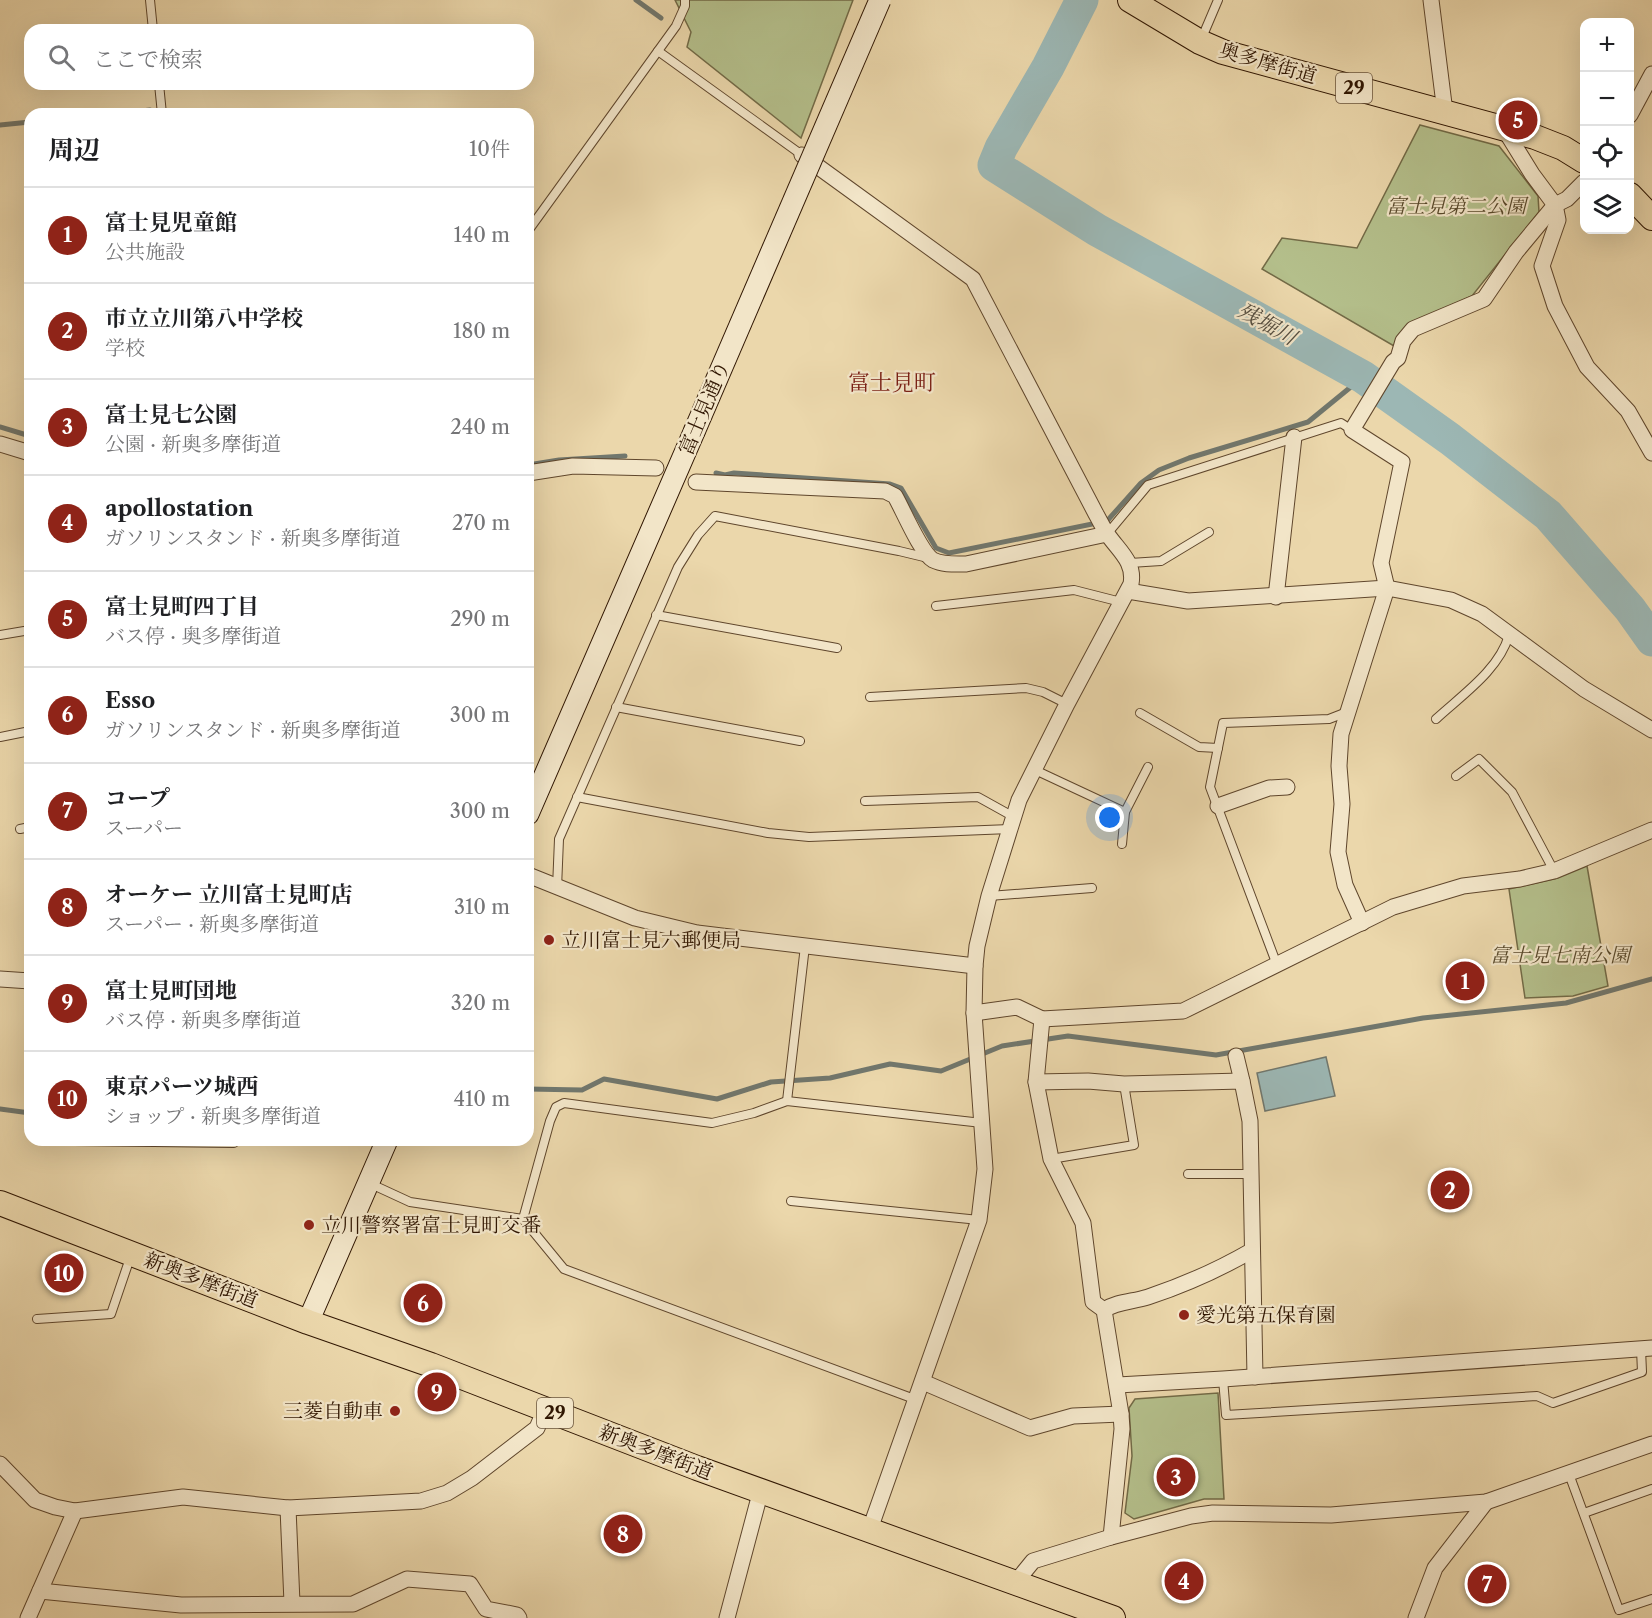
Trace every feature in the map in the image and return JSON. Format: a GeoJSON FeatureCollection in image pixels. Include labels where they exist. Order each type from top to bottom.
{"type":"FeatureCollection","features":[{"type":"Feature","properties":{"kind":"main road","name":"奥多摩街道"},"geometry":{"type":"LineString","coordinates":[[1130,0],[1200,42],[1248,60],[1535,137],[1563,148],[1580,159]]}},
{"type":"Feature","properties":{"kind":"main road"},"geometry":{"type":"LineString","coordinates":[[1634,200],[1652,218]]}},
{"type":"Feature","properties":{"kind":"main road","name":"新奥多摩街道"},"geometry":{"type":"LineString","coordinates":[[0,1203],[697,1468],[1113,1618]]}},
{"type":"Feature","properties":{"kind":"street","name":"富士見通り"},"geometry":{"type":"LineString","coordinates":[[534,800],[880,0]]}},
{"type":"Feature","properties":{"kind":"street"},"geometry":{"type":"LineString","coordinates":[[1431,0],[1445,112]]}},
{"type":"Feature","properties":{"kind":"street"},"geometry":{"type":"LineString","coordinates":[[1634,106],[1652,75]]}},
{"type":"Feature","properties":{"kind":"street"},"geometry":{"type":"LineString","coordinates":[[1503,128],[1555,205],[1558,220],[1542,266],[1555,306],[1587,368],[1628,411],[1652,453]]}},
{"type":"Feature","properties":{"kind":"street"},"geometry":{"type":"LineString","coordinates":[[802,155],[973,279],[1102,524],[1130,563],[1133,574],[1124,597],[1067,704],[1020,800],[989,896],[977,946],[975,966],[974,1012],[985,1169],[979,1220],[870,1529]]}},
{"type":"Feature","properties":{"kind":"street"},"geometry":{"type":"LineString","coordinates":[[1362,923],[1345,885],[1338,852],[1342,804],[1339,755],[1341,734],[1347,712],[1387,588],[1381,563],[1402,462],[1353,430],[1393,362],[1398,358],[1403,341],[1413,329],[1484,299],[1516,252],[1555,205],[1567,199],[1580,186]]}},
{"type":"Feature","properties":{"kind":"street"},"geometry":{"type":"LineString","coordinates":[[1276,597],[1294,437]]}},
{"type":"Feature","properties":{"kind":"street"},"geometry":{"type":"LineString","coordinates":[[0,444],[24,451]]}},
{"type":"Feature","properties":{"kind":"street"},"geometry":{"type":"LineString","coordinates":[[534,473],[573,466],[656,468]]}},
{"type":"Feature","properties":{"kind":"street"},"geometry":{"type":"LineString","coordinates":[[696,482],[885,491],[896,496],[918,540],[932,560],[947,564],[966,564],[1102,524]]}},
{"type":"Feature","properties":{"kind":"street"},"geometry":{"type":"LineString","coordinates":[[1124,597],[1188,601],[1387,588],[1451,600],[1482,614],[1584,689],[1652,730]]}},
{"type":"Feature","properties":{"kind":"street"},"geometry":{"type":"LineString","coordinates":[[1218,806],[1269,788],[1287,788]]}},
{"type":"Feature","properties":{"kind":"street"},"geometry":{"type":"LineString","coordinates":[[974,1012],[1017,1007],[1041,1025],[1183,1011],[1393,907],[1463,886],[1520,879],[1554,871],[1652,830]]}},
{"type":"Feature","properties":{"kind":"street"},"geometry":{"type":"LineString","coordinates":[[534,878],[635,918],[697,933],[975,966]]}},
{"type":"Feature","properties":{"kind":"street"},"geometry":{"type":"LineString","coordinates":[[0,978],[24,980]]}},
{"type":"Feature","properties":{"kind":"street"},"geometry":{"type":"LineString","coordinates":[[1041,1025],[1036,1082],[1051,1159],[1083,1223],[1093,1302],[1104,1310],[1118,1385],[1122,1430],[1111,1537]]}},
{"type":"Feature","properties":{"kind":"street"},"geometry":{"type":"LineString","coordinates":[[1236,1056],[1250,1121],[1255,1377]]}},
{"type":"Feature","properties":{"kind":"street"},"geometry":{"type":"LineString","coordinates":[[1036,1082],[1088,1081],[1125,1084],[1242,1081]]}},
{"type":"Feature","properties":{"kind":"street"},"geometry":{"type":"LineString","coordinates":[[308,1322],[384,1146]]}},
{"type":"Feature","properties":{"kind":"street"},"geometry":{"type":"LineString","coordinates":[[1104,1310],[1113,1305],[1145,1298],[1189,1282],[1251,1251]]}},
{"type":"Feature","properties":{"kind":"street"},"geometry":{"type":"LineString","coordinates":[[1118,1385],[1646,1348]]}},
{"type":"Feature","properties":{"kind":"street"},"geometry":{"type":"LineString","coordinates":[[923,1382],[1030,1428],[1073,1416],[1121,1414]]}},
{"type":"Feature","properties":{"kind":"street"},"geometry":{"type":"LineString","coordinates":[[0,1464],[35,1500],[75,1511],[122,1503],[183,1497],[288,1508],[421,1501],[447,1493],[472,1478],[537,1428],[545,1409]]}},
{"type":"Feature","properties":{"kind":"street"},"geometry":{"type":"LineString","coordinates":[[1015,1583],[1033,1561],[1191,1516],[1213,1513],[1331,1515],[1486,1502],[1652,1444]]}},
{"type":"Feature","properties":{"kind":"street"},"geometry":{"type":"LineString","coordinates":[[727,1618],[761,1490]]}},
{"type":"Feature","properties":{"kind":"street"},"geometry":{"type":"LineString","coordinates":[[1416,1618],[1435,1568],[1486,1502]]}},
{"type":"Feature","properties":{"kind":"street"},"geometry":{"type":"LineString","coordinates":[[288,1508],[292,1603]]}},
{"type":"Feature","properties":{"kind":"street"},"geometry":{"type":"LineString","coordinates":[[28,1618],[75,1511]]}},
{"type":"Feature","properties":{"kind":"street"},"geometry":{"type":"LineString","coordinates":[[40,1591],[181,1605],[354,1604],[407,1579],[470,1584],[486,1609],[517,1615],[519,1618]]}},
{"type":"Feature","properties":{"kind":"lane"},"geometry":{"type":"LineString","coordinates":[[150,0],[152,24]]}},
{"type":"Feature","properties":{"kind":"lane"},"geometry":{"type":"LineString","coordinates":[[534,223],[676,26],[685,6],[685,0]]}},
{"type":"Feature","properties":{"kind":"lane"},"geometry":{"type":"LineString","coordinates":[[1200,42],[1218,0]]}},
{"type":"Feature","properties":{"kind":"lane"},"geometry":{"type":"LineString","coordinates":[[658,51],[802,155]]}},
{"type":"Feature","properties":{"kind":"lane"},"geometry":{"type":"LineString","coordinates":[[160,90],[161,108]]}},
{"type":"Feature","properties":{"kind":"lane"},"geometry":{"type":"LineString","coordinates":[[1102,524],[1148,485],[1341,423],[1353,430]]}},
{"type":"Feature","properties":{"kind":"lane"},"geometry":{"type":"LineString","coordinates":[[557,888],[559,839],[678,567],[698,535],[715,516],[899,551],[932,560]]}},
{"type":"Feature","properties":{"kind":"lane"},"geometry":{"type":"LineString","coordinates":[[1130,563],[1161,561],[1209,532]]}},
{"type":"Feature","properties":{"kind":"lane"},"geometry":{"type":"LineString","coordinates":[[936,606],[1074,590],[1124,597]]}},
{"type":"Feature","properties":{"kind":"lane"},"geometry":{"type":"LineString","coordinates":[[656,615],[837,648]]}},
{"type":"Feature","properties":{"kind":"lane"},"geometry":{"type":"LineString","coordinates":[[0,635],[24,631]]}},
{"type":"Feature","properties":{"kind":"lane"},"geometry":{"type":"LineString","coordinates":[[1436,719],[1482,677],[1505,648],[1509,635]]}},
{"type":"Feature","properties":{"kind":"lane"},"geometry":{"type":"LineString","coordinates":[[870,697],[1026,688],[1043,692],[1067,704]]}},
{"type":"Feature","properties":{"kind":"lane"},"geometry":{"type":"LineString","coordinates":[[616,707],[800,741]]}},
{"type":"Feature","properties":{"kind":"lane"},"geometry":{"type":"LineString","coordinates":[[1277,965],[1210,787],[1223,723],[1329,719],[1347,712]]}},
{"type":"Feature","properties":{"kind":"lane"},"geometry":{"type":"LineString","coordinates":[[1140,714],[1199,747],[1218,748]]}},
{"type":"Feature","properties":{"kind":"lane"},"geometry":{"type":"LineString","coordinates":[[0,737],[24,732]]}},
{"type":"Feature","properties":{"kind":"lane"},"geometry":{"type":"LineString","coordinates":[[1456,776],[1479,759],[1512,792],[1554,871]]}},
{"type":"Feature","properties":{"kind":"lane"},"geometry":{"type":"LineString","coordinates":[[1122,844],[1125,812],[1148,767]]}},
{"type":"Feature","properties":{"kind":"lane"},"geometry":{"type":"LineString","coordinates":[[1035,770],[1125,812]]}},
{"type":"Feature","properties":{"kind":"lane"},"geometry":{"type":"LineString","coordinates":[[578,797],[768,834],[790,836],[810,837],[1012,823]]}},
{"type":"Feature","properties":{"kind":"lane"},"geometry":{"type":"LineString","coordinates":[[864,801],[978,797],[1012,823]]}},
{"type":"Feature","properties":{"kind":"lane"},"geometry":{"type":"LineString","coordinates":[[989,896],[1092,888]]}},
{"type":"Feature","properties":{"kind":"lane"},"geometry":{"type":"LineString","coordinates":[[787,1101],[805,946]]}},
{"type":"Feature","properties":{"kind":"lane"},"geometry":{"type":"LineString","coordinates":[[1051,1159],[1134,1145],[1125,1084]]}},
{"type":"Feature","properties":{"kind":"lane"},"geometry":{"type":"LineString","coordinates":[[523,1219],[550,1121],[556,1107],[564,1103],[712,1123],[737,1118],[787,1101],[982,1123]]}},
{"type":"Feature","properties":{"kind":"lane"},"geometry":{"type":"LineString","coordinates":[[1188,1174],[1252,1174]]}},
{"type":"Feature","properties":{"kind":"lane"},"geometry":{"type":"LineString","coordinates":[[368,1183],[410,1202],[523,1219],[564,1269],[916,1400]]}},
{"type":"Feature","properties":{"kind":"lane"},"geometry":{"type":"LineString","coordinates":[[791,1201],[979,1220]]}},
{"type":"Feature","properties":{"kind":"lane"},"geometry":{"type":"LineString","coordinates":[[37,1319],[111,1314],[131,1254]]}},
{"type":"Feature","properties":{"kind":"lane"},"geometry":{"type":"LineString","coordinates":[[1223,1379],[1226,1416],[1537,1396],[1553,1403],[1642,1372],[1646,1348]]}},
{"type":"Feature","properties":{"kind":"lane"},"geometry":{"type":"LineString","coordinates":[[1569,1474],[1618,1610],[1652,1599]]}},
{"type":"Feature","properties":{"kind":"lane"},"geometry":{"type":"LineString","coordinates":[[1584,1514],[1652,1489]]}},
{"type":"Feature","properties":{"kind":"green space"},"geometry":{"type":"Polygon","coordinates":[[[675,0],[853,0],[801,138],[687,47],[691,32],[675,0]]]}},
{"type":"Feature","properties":{"kind":"green space","name":"富士見第二公園"},"geometry":{"type":"Polygon","coordinates":[[[1420,125],[1499,146],[1538,196],[1539,212],[1472,296],[1414,322],[1394,346],[1262,269],[1282,238],[1357,248],[1420,125]]]}},
{"type":"Feature","properties":{"kind":"green space","name":"富士見七南公園"},"geometry":{"type":"Polygon","coordinates":[[[1587,866],[1608,986],[1573,996],[1525,998],[1509,889],[1558,878],[1587,866]]]}},
{"type":"Feature","properties":{"kind":"green space"},"geometry":{"type":"Polygon","coordinates":[[[1218,1393],[1224,1499],[1204,1499],[1134,1519],[1125,1513],[1132,1456],[1129,1408],[1135,1399],[1218,1393]]]}},
{"type":"Feature","properties":{"kind":"water"},"geometry":{"type":"Polygon","coordinates":[[[1326,1057],[1335,1096],[1265,1111],[1257,1073],[1326,1057]]]}},
{"type":"Feature","properties":{"kind":"waterway"},"geometry":{"type":"LineString","coordinates":[[636,0],[661,18]]}},
{"type":"Feature","properties":{"kind":"waterway","name":"残堀川"},"geometry":{"type":"LineString","coordinates":[[1082,0],[1048,67],[1001,148],[994,165],[1097,230],[1363,377],[1450,439],[1548,515],[1630,609],[1652,640]]}},
{"type":"Feature","properties":{"kind":"waterway"},"geometry":{"type":"LineString","coordinates":[[0,125],[24,123]]}},
{"type":"Feature","properties":{"kind":"waterway"},"geometry":{"type":"LineString","coordinates":[[716,473],[890,484],[901,488],[936,548],[949,553],[1107,521],[1141,483],[1159,470],[1189,458],[1308,422],[1363,377]]}},
{"type":"Feature","properties":{"kind":"waterway"},"geometry":{"type":"LineString","coordinates":[[0,427],[24,434]]}},
{"type":"Feature","properties":{"kind":"waterway"},"geometry":{"type":"LineString","coordinates":[[534,464],[559,460],[625,456]]}},
{"type":"Feature","properties":{"kind":"waterway"},"geometry":{"type":"LineString","coordinates":[[534,1089],[582,1090],[604,1079],[717,1099],[771,1082],[830,1078],[890,1064],[941,1071],[1002,1046],[1068,1036],[1216,1055],[1423,1018],[1566,1003],[1652,979]]}},
{"type":"Feature","properties":{"kind":"waterway"},"geometry":{"type":"LineString","coordinates":[[0,1109],[24,1112]]}},
{"type":"Feature","properties":{"kind":"place","name":"富士見町四丁目"},"geometry":{"type":"Point","coordinates":[1518,120]}},
{"type":"Feature","properties":{"kind":"place","name":"立川富士見六郵便局"},"geometry":{"type":"Point","coordinates":[549,940]}},
{"type":"Feature","properties":{"kind":"place","name":"富士見児童館"},"geometry":{"type":"Point","coordinates":[1465,981]}},
{"type":"Feature","properties":{"kind":"place","name":"市立立川第八中学校"},"geometry":{"type":"Point","coordinates":[1450,1190]}},
{"type":"Feature","properties":{"kind":"place","name":"立川警察署富士見町交番"},"geometry":{"type":"Point","coordinates":[309,1225]}},
{"type":"Feature","properties":{"kind":"place","name":"東京パーツ城西"},"geometry":{"type":"Point","coordinates":[64,1273]}},
{"type":"Feature","properties":{"kind":"place","name":"Esso"},"geometry":{"type":"Point","coordinates":[423,1303]}},
{"type":"Feature","properties":{"kind":"place","name":"愛光第五保育園"},"geometry":{"type":"Point","coordinates":[1184,1315]}},
{"type":"Feature","properties":{"kind":"place","name":"富士見町団地"},"geometry":{"type":"Point","coordinates":[437,1392]}},
{"type":"Feature","properties":{"kind":"place","name":"三菱自動車"},"geometry":{"type":"Point","coordinates":[395,1411]}},
{"type":"Feature","properties":{"kind":"place","name":"富士見七公園"},"geometry":{"type":"Point","coordinates":[1176,1477]}},
{"type":"Feature","properties":{"kind":"place","name":"オーケー 立川富士見町店"},"geometry":{"type":"Point","coordinates":[623,1534]}},
{"type":"Feature","properties":{"kind":"place","name":"apollostation"},"geometry":{"type":"Point","coordinates":[1184,1581]}},
{"type":"Feature","properties":{"kind":"place","name":"コープ"},"geometry":{"type":"Point","coordinates":[1487,1584]}},
{"type":"Feature","properties":{"kind":"district","name":"富士見町"},"geometry":{"type":"Point","coordinates":[892,382]}}]}
